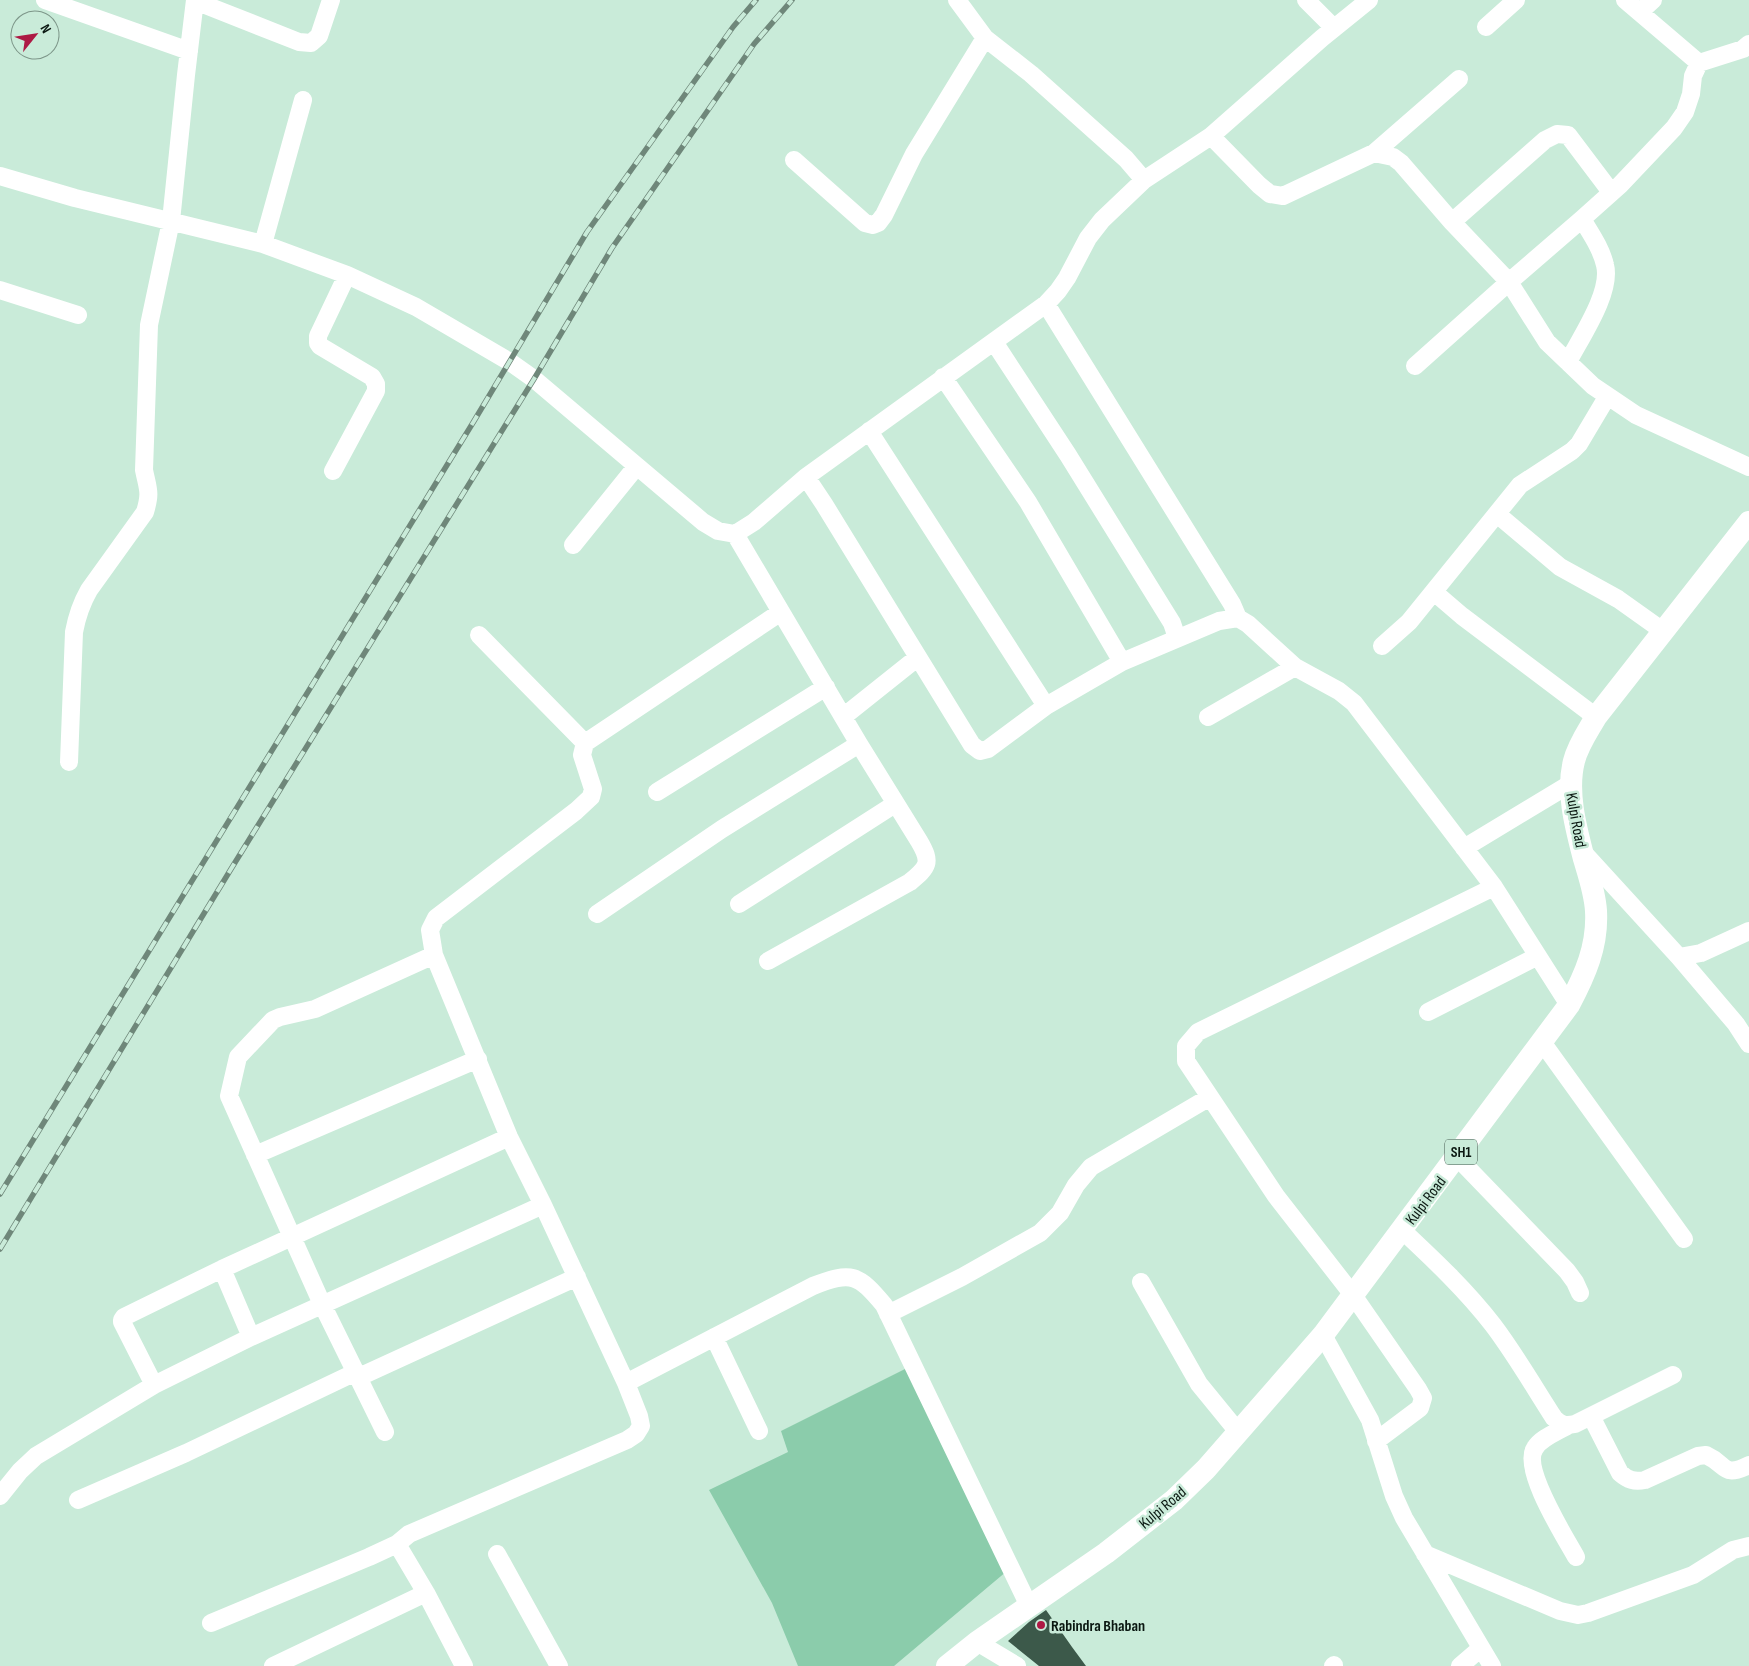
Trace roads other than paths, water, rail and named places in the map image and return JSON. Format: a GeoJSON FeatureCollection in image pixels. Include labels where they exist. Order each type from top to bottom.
{"type":"FeatureCollection","features":[{"type":"Feature","properties":{"kind":"main road","name":"Kulpi Road"},"geometry":{"type":"LineString","coordinates":[[947,1666],[1028,1606],[1106,1553],[1174,1500],[1206,1469],[1323,1335],[1570,1005],[1586,973],[1596,932],[1596,910],[1592,885],[1582,852],[1570,784],[1574,760],[1582,740],[1596,717],[1749,522]]}},
{"type":"Feature","properties":{"kind":"street"},"geometry":{"type":"LineString","coordinates":[[45,0],[189,51]]}},
{"type":"Feature","properties":{"kind":"street"},"geometry":{"type":"LineString","coordinates":[[69,762],[74,632],[77,614],[89,590],[145,512],[150,491],[144,470],[149,325],[171,221],[195,1],[299,42],[311,43],[320,36],[331,0]]}},
{"type":"Feature","properties":{"kind":"street"},"geometry":{"type":"LineString","coordinates":[[957,0],[985,38],[1031,74],[1118,153],[1144,180]]}},
{"type":"Feature","properties":{"kind":"street"},"geometry":{"type":"LineString","coordinates":[[1306,0],[1334,28]]}},
{"type":"Feature","properties":{"kind":"street"},"geometry":{"type":"LineString","coordinates":[[0,176],[75,198],[263,244],[347,275],[416,307],[534,378],[636,467],[703,522],[718,531],[735,534],[754,522],[806,477],[1046,304],[1068,278],[1088,238],[1102,220],[1144,180],[1211,136],[1334,28],[1369,0]]}},
{"type":"Feature","properties":{"kind":"street"},"geometry":{"type":"LineString","coordinates":[[1486,27],[1516,0]]}},
{"type":"Feature","properties":{"kind":"street"},"geometry":{"type":"LineString","coordinates":[[1625,0],[1699,63]]}},
{"type":"Feature","properties":{"kind":"street"},"geometry":{"type":"LineString","coordinates":[[1640,12],[1653,0]]}},
{"type":"Feature","properties":{"kind":"street"},"geometry":{"type":"LineString","coordinates":[[794,160],[865,223],[873,225],[878,223],[884,215],[914,154],[985,38]]}},
{"type":"Feature","properties":{"kind":"street"},"geometry":{"type":"LineString","coordinates":[[1415,366],[1612,192],[1674,128],[1685,112],[1691,94],[1693,76],[1699,63],[1743,49],[1749,44]]}},
{"type":"Feature","properties":{"kind":"street"},"geometry":{"type":"LineString","coordinates":[[1211,136],[1259,185],[1270,194],[1283,196],[1374,153],[1429,103],[1459,79]]}},
{"type":"Feature","properties":{"kind":"street"},"geometry":{"type":"LineString","coordinates":[[263,244],[303,100]]}},
{"type":"Feature","properties":{"kind":"street"},"geometry":{"type":"LineString","coordinates":[[1452,222],[1545,140],[1557,134],[1568,135],[1612,192]]}},
{"type":"Feature","properties":{"kind":"street"},"geometry":{"type":"LineString","coordinates":[[1374,153],[1393,157],[1400,163],[1452,222],[1509,282],[1547,342],[1593,386],[1607,397],[1636,414],[1749,467]]}},
{"type":"Feature","properties":{"kind":"street"},"geometry":{"type":"LineString","coordinates":[[1568,362],[1601,300],[1606,281],[1606,266],[1596,241],[1582,219]]}},
{"type":"Feature","properties":{"kind":"street"},"geometry":{"type":"LineString","coordinates":[[333,472],[376,391],[376,384],[372,377],[318,343],[318,336],[347,275]]}},
{"type":"Feature","properties":{"kind":"street"},"geometry":{"type":"LineString","coordinates":[[0,290],[78,315]]}},
{"type":"Feature","properties":{"kind":"street"},"geometry":{"type":"LineString","coordinates":[[1046,304],[1232,604],[1238,618],[1248,624],[1295,667],[1354,702],[1494,887],[1570,1005]]}},
{"type":"Feature","properties":{"kind":"street"},"geometry":{"type":"LineString","coordinates":[[994,342],[1084,480],[1172,623],[1177,638]]}},
{"type":"Feature","properties":{"kind":"street"},"geometry":{"type":"LineString","coordinates":[[944,377],[1028,502],[1122,662]]}},
{"type":"Feature","properties":{"kind":"street"},"geometry":{"type":"LineString","coordinates":[[1382,646],[1409,622],[1520,485],[1572,451],[1579,444],[1607,397]]}},
{"type":"Feature","properties":{"kind":"street"},"geometry":{"type":"LineString","coordinates":[[869,431],[1046,706]]}},
{"type":"Feature","properties":{"kind":"street"},"geometry":{"type":"LineString","coordinates":[[573,544],[636,467]]}},
{"type":"Feature","properties":{"kind":"street"},"geometry":{"type":"LineString","coordinates":[[806,477],[972,745],[980,751],[988,749],[1046,706],[1122,662],[1219,621],[1238,618]]}},
{"type":"Feature","properties":{"kind":"street"},"geometry":{"type":"LineString","coordinates":[[1497,514],[1560,567],[1618,599],[1663,631]]}},
{"type":"Feature","properties":{"kind":"street"},"geometry":{"type":"LineString","coordinates":[[735,534],[926,853],[928,862],[924,870],[910,882],[768,960]]}},
{"type":"Feature","properties":{"kind":"street"},"geometry":{"type":"LineString","coordinates":[[1434,592],[1462,616],[1596,717]]}},
{"type":"Feature","properties":{"kind":"street"},"geometry":{"type":"LineString","coordinates":[[211,1623],[369,1557],[397,1544],[409,1534],[627,1440],[636,1434],[641,1426],[626,1383],[543,1205],[508,1137],[478,1059],[434,955],[430,930],[436,918],[576,811],[591,797],[593,789],[582,755],[585,743],[781,612]]}},
{"type":"Feature","properties":{"kind":"street"},"geometry":{"type":"LineString","coordinates":[[479,635],[585,743]]}},
{"type":"Feature","properties":{"kind":"street"},"geometry":{"type":"LineString","coordinates":[[843,717],[917,658]]}},
{"type":"Feature","properties":{"kind":"street"},"geometry":{"type":"LineString","coordinates":[[1208,718],[1295,667]]}},
{"type":"Feature","properties":{"kind":"street"},"geometry":{"type":"LineString","coordinates":[[657,792],[826,687]]}},
{"type":"Feature","properties":{"kind":"street"},"geometry":{"type":"LineString","coordinates":[[597,914],[722,830],[859,744]]}},
{"type":"Feature","properties":{"kind":"street"},"geometry":{"type":"LineString","coordinates":[[1464,848],[1570,784]]}},
{"type":"Feature","properties":{"kind":"street"},"geometry":{"type":"LineString","coordinates":[[739,904],[895,804]]}},
{"type":"Feature","properties":{"kind":"street"},"geometry":{"type":"LineString","coordinates":[[1582,852],[1679,957],[1736,1024],[1749,1044]]}},
{"type":"Feature","properties":{"kind":"street"},"geometry":{"type":"LineString","coordinates":[[1376,1441],[1420,1408],[1423,1398],[1353,1294],[1276,1196],[1186,1061],[1186,1046],[1198,1032],[1494,887]]}},
{"type":"Feature","properties":{"kind":"street"},"geometry":{"type":"LineString","coordinates":[[1679,957],[1701,952],[1749,931]]}},
{"type":"Feature","properties":{"kind":"street"},"geometry":{"type":"LineString","coordinates":[[385,1432],[322,1304],[229,1096],[235,1062],[241,1053],[273,1020],[280,1016],[315,1009],[434,955]]}},
{"type":"Feature","properties":{"kind":"street"},"geometry":{"type":"LineString","coordinates":[[1428,1012],[1538,956]]}},
{"type":"Feature","properties":{"kind":"street"},"geometry":{"type":"LineString","coordinates":[[1542,1042],[1684,1239]]}},
{"type":"Feature","properties":{"kind":"street"},"geometry":{"type":"LineString","coordinates":[[255,1155],[478,1059]]}},
{"type":"Feature","properties":{"kind":"street"},"geometry":{"type":"LineString","coordinates":[[888,1314],[962,1277],[1040,1233],[1060,1213],[1090,1167],[1210,1097]]}},
{"type":"Feature","properties":{"kind":"street"},"geometry":{"type":"LineString","coordinates":[[154,1385],[122,1322],[122,1318],[222,1269],[508,1137]]}},
{"type":"Feature","properties":{"kind":"street"},"geometry":{"type":"LineString","coordinates":[[1457,1157],[1567,1271],[1580,1293]]}},
{"type":"Feature","properties":{"kind":"street"},"geometry":{"type":"LineString","coordinates":[[0,1496],[20,1471],[36,1456],[154,1385],[322,1304],[543,1205]]}},
{"type":"Feature","properties":{"kind":"street"},"geometry":{"type":"LineString","coordinates":[[1402,1230],[1474,1301],[1494,1326],[1554,1418],[1560,1424],[1567,1426]]}},
{"type":"Feature","properties":{"kind":"street"},"geometry":{"type":"LineString","coordinates":[[222,1269],[251,1337]]}},
{"type":"Feature","properties":{"kind":"street"},"geometry":{"type":"LineString","coordinates":[[78,1500],[577,1277]]}},
{"type":"Feature","properties":{"kind":"street"},"geometry":{"type":"LineString","coordinates":[[626,1383],[813,1286],[834,1278],[854,1278],[867,1284],[884,1305],[1028,1606]]}},
{"type":"Feature","properties":{"kind":"street"},"geometry":{"type":"LineString","coordinates":[[1141,1282],[1199,1384],[1239,1433]]}},
{"type":"Feature","properties":{"kind":"street"},"geometry":{"type":"LineString","coordinates":[[1323,1335],[1370,1420],[1394,1496],[1404,1518],[1492,1666]]}},
{"type":"Feature","properties":{"kind":"street"},"geometry":{"type":"LineString","coordinates":[[714,1337],[759,1431]]}},
{"type":"Feature","properties":{"kind":"street"},"geometry":{"type":"LineString","coordinates":[[1576,1557],[1542,1495],[1533,1471],[1531,1458],[1534,1449],[1539,1443],[1567,1426],[1673,1375]]}},
{"type":"Feature","properties":{"kind":"street"},"geometry":{"type":"LineString","coordinates":[[1591,1416],[1620,1473],[1627,1479],[1635,1482],[1645,1480],[1698,1456],[1706,1455],[1728,1471],[1734,1472],[1749,1465]]}},
{"type":"Feature","properties":{"kind":"street"},"geometry":{"type":"LineString","coordinates":[[397,1544],[426,1593],[464,1666]]}},
{"type":"Feature","properties":{"kind":"street"},"geometry":{"type":"LineString","coordinates":[[1425,1554],[1560,1611],[1578,1615],[1693,1575],[1733,1550],[1749,1546]]}},
{"type":"Feature","properties":{"kind":"street"},"geometry":{"type":"LineString","coordinates":[[497,1554],[558,1666]]}},
{"type":"Feature","properties":{"kind":"street"},"geometry":{"type":"LineString","coordinates":[[273,1666],[426,1593]]}},
{"type":"Feature","properties":{"kind":"street"},"geometry":{"type":"LineString","coordinates":[[978,1642],[1017,1666]]}},
{"type":"Feature","properties":{"kind":"street"},"geometry":{"type":"LineString","coordinates":[[1460,1666],[1481,1648]]}},
{"type":"Feature","properties":{"kind":"railway"},"geometry":{"type":"LineString","coordinates":[[0,1194],[474,421],[587,232],[733,27],[756,0]]}},
{"type":"Feature","properties":{"kind":"railway"},"geometry":{"type":"LineString","coordinates":[[0,1249],[231,869],[534,379],[612,248],[754,44],[792,0]]}},
{"type":"Feature","properties":{"kind":"place","name":"Rabindra Bhaban"},"geometry":{"type":"Point","coordinates":[1041,1625]}}]}
